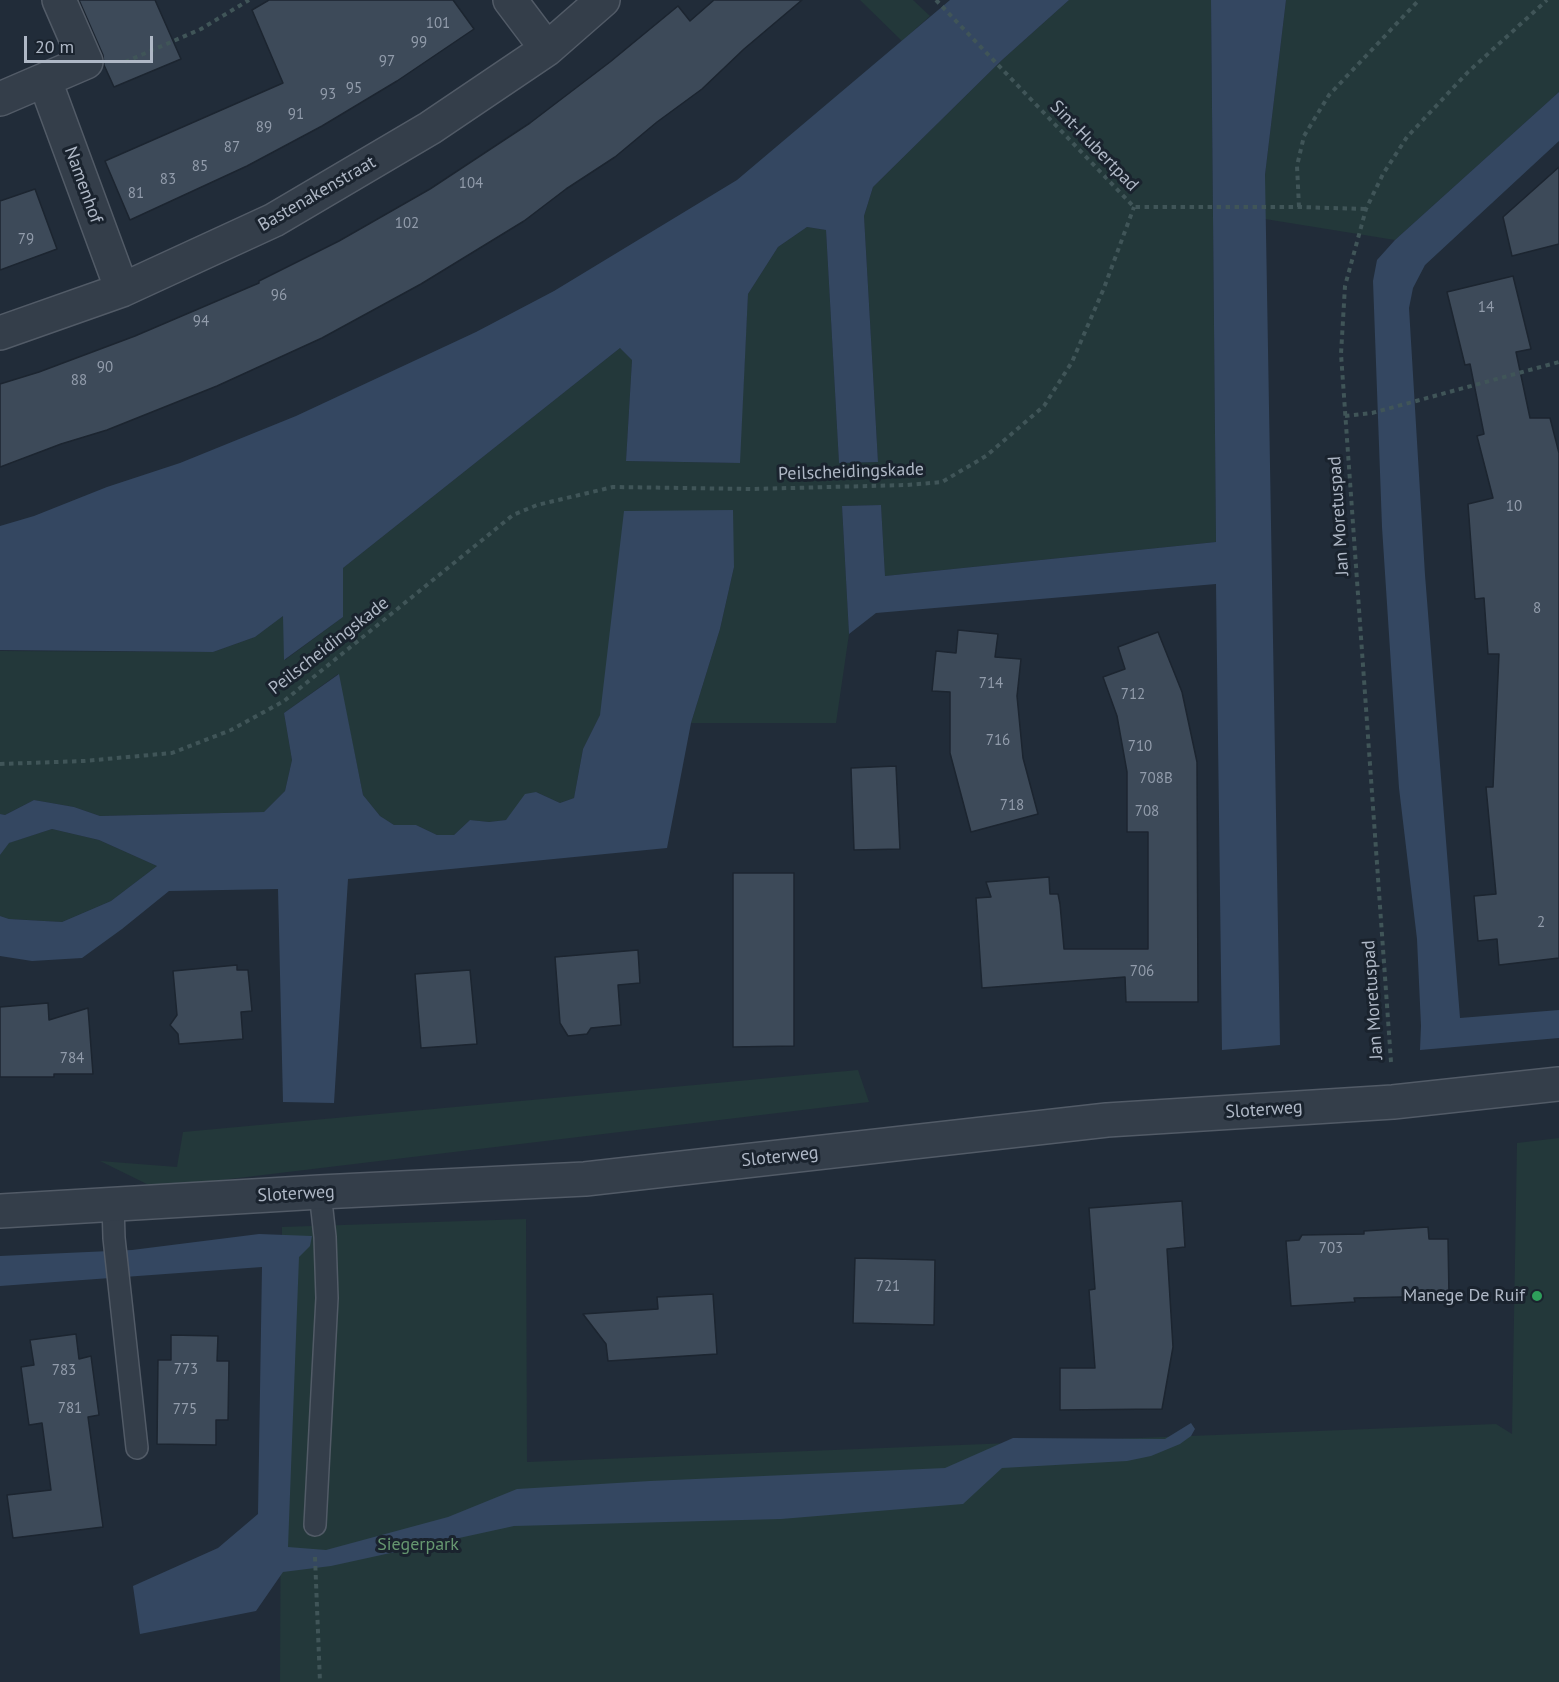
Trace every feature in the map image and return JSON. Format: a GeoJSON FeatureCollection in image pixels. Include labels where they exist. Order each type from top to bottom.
{"type":"FeatureCollection","features":[{"type":"Feature","properties":{"kind":"street"},"geometry":{"type":"LineString","coordinates":[[0,99],[86,62],[59,0]]}},
{"type":"Feature","properties":{"kind":"street"},"geometry":{"type":"LineString","coordinates":[[510,0],[547,50]]}},
{"type":"Feature","properties":{"kind":"street","name":"Bastenakenstraat"},"geometry":{"type":"LineString","coordinates":[[0,333],[122,290],[274,220],[430,128],[547,50],[603,0]]}},
{"type":"Feature","properties":{"kind":"street","name":"Namenhof"},"geometry":{"type":"LineString","coordinates":[[45,81],[122,290]]}},
{"type":"Feature","properties":{"kind":"street","name":"Sloterweg"},"geometry":{"type":"LineString","coordinates":[[0,1211],[585,1179],[1107,1120],[1393,1102],[1559,1084]]}},
{"type":"Feature","properties":{"kind":"lane"},"geometry":{"type":"LineString","coordinates":[[315,1525],[327,1298],[325,1237],[320,1192]]}},
{"type":"Feature","properties":{"kind":"lane"},"geometry":{"type":"LineString","coordinates":[[113,1204],[114,1238],[121,1283],[137,1448]]}},
{"type":"Feature","properties":{"kind":"path","name":"Sint-Hubertpad"},"geometry":{"type":"LineString","coordinates":[[936,0],[1134,207],[1299,207],[1366,210]]}},
{"type":"Feature","properties":{"kind":"path"},"geometry":{"type":"LineString","coordinates":[[1299,207],[1297,166],[1304,136],[1329,95],[1419,0]]}},
{"type":"Feature","properties":{"kind":"path","name":"Jan Moretuspad"},"geometry":{"type":"LineString","coordinates":[[1393,1102],[1341,354],[1345,286],[1366,210],[1383,174],[1407,137],[1468,72],[1547,0]]}},
{"type":"Feature","properties":{"kind":"path","name":"Peilscheidingskade"},"geometry":{"type":"LineString","coordinates":[[0,764],[84,761],[172,753],[231,730],[284,701],[513,515],[537,504],[613,487],[752,489],[942,482],[986,456],[1044,406],[1072,362],[1104,288],[1134,207]]}},
{"type":"Feature","properties":{"kind":"path"},"geometry":{"type":"LineString","coordinates":[[1345,416],[1372,413],[1559,362]]}},
{"type":"Feature","properties":{"kind":"path"},"geometry":{"type":"LineString","coordinates":[[315,1578],[320,1682]]}},
{"type":"Feature","properties":{"kind":"green space"},"geometry":{"type":"Polygon","coordinates":[[[860,0],[913,0],[930,16],[902,41],[860,0]]]}},
{"type":"Feature","properties":{"kind":"green space"},"geometry":{"type":"Polygon","coordinates":[[[1069,0],[1211,0],[1216,542],[885,576],[881,505],[842,506],[849,634],[836,723],[691,723],[720,629],[734,567],[600,715],[583,749],[574,798],[560,803],[536,792],[506,820],[489,822],[470,820],[454,835],[437,835],[416,825],[394,825],[380,816],[363,795],[338,674],[284,713],[292,760],[285,791],[264,812],[100,816],[74,807],[34,800],[5,815],[0,814],[0,651],[213,652],[255,637],[284,615],[285,660],[343,617],[343,568],[620,348],[632,360],[626,461],[739,463],[748,294],[778,247],[807,227],[826,230],[839,463],[878,462],[864,216],[873,187],[1002,60],[1069,0]]]}},
{"type":"Feature","properties":{"kind":"green space"},"geometry":{"type":"Polygon","coordinates":[[[1286,0],[1559,0],[1559,92],[1395,240],[1265,219],[1265,175],[1286,0]]]}},
{"type":"Feature","properties":{"kind":"green space"},"geometry":{"type":"Polygon","coordinates":[[[52,829],[99,840],[157,866],[111,901],[62,922],[9,919],[0,916],[0,855],[8,843],[52,829]]]}},
{"type":"Feature","properties":{"kind":"green space"},"geometry":{"type":"Polygon","coordinates":[[[858,1070],[869,1102],[155,1188],[100,1161],[177,1167],[183,1132],[858,1070]]]}},
{"type":"Feature","properties":{"kind":"green space","name":"Siegerpark"},"geometry":{"type":"Polygon","coordinates":[[[1559,1138],[1559,1682],[280,1682],[282,1227],[526,1219],[527,1462],[1496,1424],[1512,1434],[1517,1143],[1559,1138]]]}},
{"type":"Feature","properties":{"kind":"water"},"geometry":{"type":"Polygon","coordinates":[[[950,0],[1069,0],[1002,60],[873,187],[864,216],[878,462],[839,463],[826,230],[807,227],[778,247],[748,294],[740,463],[626,461],[632,360],[620,348],[343,568],[343,617],[284,660],[283,616],[255,637],[213,652],[0,650],[0,526],[180,463],[296,416],[476,332],[554,291],[737,180],[950,0]]]}},
{"type":"Feature","properties":{"kind":"water"},"geometry":{"type":"Polygon","coordinates":[[[1211,0],[1286,0],[1265,175],[1280,1045],[1222,1050],[1216,584],[876,613],[849,634],[842,506],[881,505],[885,576],[1216,542],[1211,0]]]}},
{"type":"Feature","properties":{"kind":"water"},"geometry":{"type":"Polygon","coordinates":[[[1559,92],[1559,141],[1425,265],[1413,288],[1409,308],[1425,575],[1460,1018],[1559,1010],[1559,1038],[1420,1050],[1417,939],[1399,788],[1382,527],[1373,281],[1377,260],[1395,240],[1559,92]]]}},
{"type":"Feature","properties":{"kind":"water"},"geometry":{"type":"Polygon","coordinates":[[[733,510],[734,567],[720,629],[691,723],[667,848],[348,879],[334,1103],[283,1102],[278,889],[169,891],[82,958],[32,961],[0,956],[0,916],[9,919],[62,922],[111,901],[157,866],[99,840],[52,829],[9,843],[0,855],[0,814],[5,815],[34,800],[74,807],[100,816],[264,812],[285,791],[292,760],[284,713],[339,674],[363,795],[380,816],[394,825],[416,825],[437,835],[454,835],[470,820],[489,822],[506,820],[525,794],[536,792],[560,803],[574,798],[583,749],[600,715],[624,511],[733,510]]]}},
{"type":"Feature","properties":{"kind":"water"},"geometry":{"type":"Polygon","coordinates":[[[259,1234],[312,1236],[310,1246],[299,1257],[288,1547],[326,1550],[448,1517],[517,1489],[945,1468],[1013,1438],[1165,1439],[1191,1423],[1195,1429],[1191,1436],[1180,1444],[1151,1456],[1127,1461],[1002,1468],[963,1504],[781,1519],[514,1526],[331,1566],[283,1572],[256,1611],[140,1634],[133,1586],[218,1548],[258,1514],[262,1267],[0,1286],[0,1256],[132,1250],[259,1234]]]}},
{"type":"Feature","properties":{"kind":"building"},"geometry":{"type":"Polygon","coordinates":[[[79,0],[155,0],[181,59],[114,87],[79,0]]]}},
{"type":"Feature","properties":{"kind":"building"},"geometry":{"type":"Polygon","coordinates":[[[269,0],[453,0],[474,29],[397,81],[322,126],[247,166],[130,220],[105,161],[283,83],[252,10],[269,0]]]}},
{"type":"Feature","properties":{"kind":"building"},"geometry":{"type":"Polygon","coordinates":[[[714,0],[802,0],[744,49],[702,89],[615,157],[566,189],[524,221],[421,284],[322,338],[217,386],[107,430],[61,444],[0,467],[0,384],[135,336],[259,283],[339,241],[430,189],[530,123],[678,6],[690,21],[714,0]]]}},
{"type":"Feature","properties":{"kind":"building"},"geometry":{"type":"Polygon","coordinates":[[[1559,167],[1559,244],[1512,256],[1503,217],[1559,167]]]}},
{"type":"Feature","properties":{"kind":"building"},"geometry":{"type":"Polygon","coordinates":[[[35,189],[57,249],[0,270],[0,201],[35,189]]]}},
{"type":"Feature","properties":{"kind":"building"},"geometry":{"type":"Polygon","coordinates":[[[1513,276],[1531,349],[1516,352],[1530,418],[1550,418],[1559,453],[1559,958],[1499,965],[1497,939],[1478,941],[1474,896],[1496,894],[1486,787],[1493,787],[1499,654],[1488,654],[1484,598],[1475,599],[1468,504],[1493,498],[1477,436],[1484,434],[1470,364],[1465,365],[1447,292],[1513,276]]]}},
{"type":"Feature","properties":{"kind":"building"},"geometry":{"type":"Polygon","coordinates":[[[958,630],[998,634],[995,657],[1021,659],[1017,696],[1023,758],[1038,814],[971,832],[950,753],[950,692],[932,691],[936,651],[956,653],[958,630]]]}},
{"type":"Feature","properties":{"kind":"building"},"geometry":{"type":"Polygon","coordinates":[[[1158,632],[1182,692],[1197,762],[1198,1002],[1126,1002],[1125,977],[982,988],[976,898],[991,897],[986,882],[1049,877],[1050,894],[1058,894],[1064,949],[1148,949],[1148,832],[1127,832],[1127,772],[1117,716],[1103,677],[1125,669],[1118,647],[1158,632]]]}},
{"type":"Feature","properties":{"kind":"building"},"geometry":{"type":"Polygon","coordinates":[[[896,766],[900,849],[854,850],[851,768],[896,766]]]}},
{"type":"Feature","properties":{"kind":"building"},"geometry":{"type":"Polygon","coordinates":[[[733,873],[794,873],[794,1046],[733,1047],[733,873]]]}},
{"type":"Feature","properties":{"kind":"building"},"geometry":{"type":"Polygon","coordinates":[[[638,950],[640,983],[618,985],[621,1025],[591,1028],[587,1034],[568,1036],[560,1023],[555,957],[638,950]]]}},
{"type":"Feature","properties":{"kind":"building"},"geometry":{"type":"Polygon","coordinates":[[[237,965],[237,970],[248,970],[252,1011],[241,1012],[243,1039],[179,1044],[178,1034],[170,1025],[177,1015],[173,971],[237,965]]]}},
{"type":"Feature","properties":{"kind":"building"},"geometry":{"type":"Polygon","coordinates":[[[470,970],[477,1044],[421,1048],[415,974],[470,970]]]}},
{"type":"Feature","properties":{"kind":"building"},"geometry":{"type":"Polygon","coordinates":[[[48,1003],[49,1020],[88,1008],[93,1074],[0,1077],[0,1007],[48,1003]]]}},
{"type":"Feature","properties":{"kind":"building"},"geometry":{"type":"Polygon","coordinates":[[[1182,1201],[1185,1247],[1167,1249],[1173,1347],[1162,1409],[1060,1410],[1060,1368],[1095,1368],[1089,1290],[1095,1289],[1089,1208],[1182,1201]]]}},
{"type":"Feature","properties":{"kind":"building"},"geometry":{"type":"Polygon","coordinates":[[[1428,1227],[1429,1239],[1448,1239],[1449,1296],[1354,1298],[1355,1302],[1291,1306],[1286,1241],[1299,1240],[1302,1235],[1364,1234],[1364,1231],[1428,1227]]]}},
{"type":"Feature","properties":{"kind":"building"},"geometry":{"type":"Polygon","coordinates":[[[855,1258],[935,1260],[934,1325],[853,1323],[855,1258]]]}},
{"type":"Feature","properties":{"kind":"building"},"geometry":{"type":"Polygon","coordinates":[[[713,1294],[717,1354],[608,1361],[606,1344],[583,1314],[658,1309],[657,1297],[713,1294]]]}},
{"type":"Feature","properties":{"kind":"building"},"geometry":{"type":"Polygon","coordinates":[[[76,1334],[79,1359],[91,1356],[99,1415],[88,1417],[103,1527],[13,1538],[7,1495],[51,1490],[42,1423],[29,1425],[21,1367],[34,1365],[30,1340],[76,1334]]]}},
{"type":"Feature","properties":{"kind":"building"},"geometry":{"type":"Polygon","coordinates":[[[171,1335],[218,1336],[217,1361],[229,1361],[228,1420],[216,1420],[216,1445],[157,1444],[158,1360],[171,1360],[171,1335]]]}},
{"type":"Feature","properties":{"kind":"place","name":"Manege De Ruif"},"geometry":{"type":"Point","coordinates":[1537,1296]}}]}
